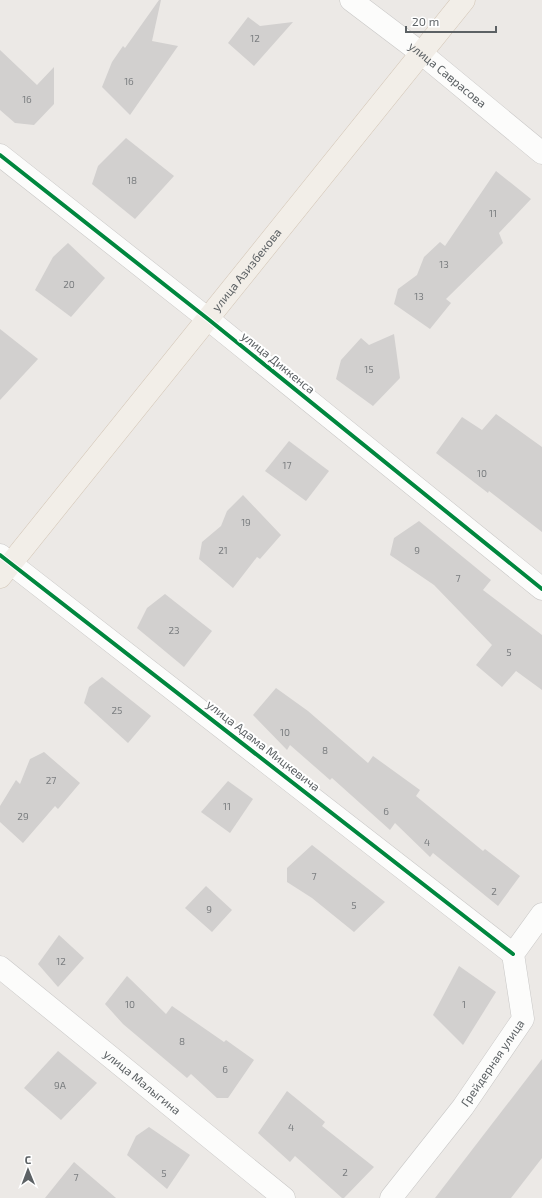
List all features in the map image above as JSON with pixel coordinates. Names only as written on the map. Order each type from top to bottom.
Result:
[{"type":"main road","name":"улица Азизбекова","points":[[4,565],[208,319],[464,0]]},
{"type":"street","name":"улица Саврасова","points":[[351,0],[421,53],[542,153]]},
{"type":"street","name":"улица Диккенса","points":[[0,155],[208,319],[542,589]]},
{"type":"street","name":"улица Адама Мицкевича","points":[[4,565],[513,954]]},
{"type":"street","points":[[513,954],[542,914]]},
{"type":"street","name":"Грейдерная улица","points":[[391,1198],[463,1107],[523,1019],[513,954]]},
{"type":"street","name":"улица Малыгина","points":[[0,967],[284,1198]]},
{"type":"building","points":[[159,0],[161,0],[152,41],[178,46],[130,115],[102,87],[112,62],[123,46],[125,48]]},
{"type":"building","points":[[248,17],[260,26],[293,22],[254,66],[228,43]]},
{"type":"building","points":[[0,50],[37,85],[54,67],[54,104],[34,125],[15,123],[0,110]]},
{"type":"building","points":[[126,138],[174,176],[135,219],[92,184],[98,166]]},
{"type":"building","points":[[496,171],[531,199],[499,233],[503,243],[446,299],[451,303],[430,329],[394,304],[398,289],[417,275],[424,257],[440,242],[445,246]]},
{"type":"building","points":[[68,243],[105,278],[71,317],[35,290],[53,257]]},
{"type":"building","points":[[0,329],[38,359],[0,400]]},
{"type":"building","points":[[394,334],[400,378],[373,406],[336,379],[341,360],[361,338],[369,345]]},
{"type":"building","points":[[496,414],[542,447],[542,532],[489,491],[488,493],[436,453],[462,417],[482,430]]},
{"type":"building","points":[[289,441],[329,471],[306,501],[265,471]]},
{"type":"building","points":[[243,495],[281,535],[260,559],[257,557],[233,588],[199,559],[202,542],[221,526],[227,511]]},
{"type":"building","points":[[419,521],[491,580],[483,590],[542,635],[542,690],[516,671],[502,687],[476,665],[492,645],[434,585],[390,555],[394,538]]},
{"type":"building","points":[[165,594],[212,631],[184,667],[137,628],[147,608]]},
{"type":"building","points":[[102,677],[151,716],[128,743],[84,703],[89,687]]},
{"type":"building","points":[[276,688],[308,711],[368,763],[373,756],[420,790],[416,796],[483,851],[485,849],[520,876],[498,906],[433,853],[430,857],[395,823],[390,830],[332,778],[330,780],[290,745],[287,750],[253,715]]},
{"type":"building","points":[[44,752],[80,783],[58,809],[55,806],[23,843],[0,822],[0,806],[16,780],[20,784],[30,759]]},
{"type":"building","points":[[228,781],[253,799],[230,833],[201,812]]},
{"type":"building","points":[[312,845],[385,902],[354,932],[312,898],[287,882],[287,868]]},
{"type":"building","points":[[206,886],[232,910],[212,932],[185,908]]},
{"type":"building","points":[[59,935],[84,958],[58,987],[38,964]]},
{"type":"building","points":[[459,966],[496,992],[463,1045],[433,1015]]},
{"type":"building","points":[[127,976],[166,1014],[172,1006],[224,1042],[226,1040],[254,1060],[228,1098],[217,1098],[191,1074],[187,1078],[123,1024],[105,1004]]},
{"type":"building","points":[[58,1051],[97,1083],[61,1120],[24,1088]]},
{"type":"building","points":[[542,1059],[542,1158],[511,1198],[435,1198]]},
{"type":"building","points":[[287,1091],[325,1122],[322,1126],[374,1167],[344,1198],[342,1198],[295,1156],[290,1162],[258,1133]]},
{"type":"building","points":[[149,1127],[190,1155],[167,1189],[127,1155],[136,1136]]},
{"type":"building","points":[[74,1162],[116,1198],[45,1198]]},
{"type":"cycle path","points":[[0,155],[208,319],[542,589]]},
{"type":"cycle path","points":[[0,555],[513,954]]}]
